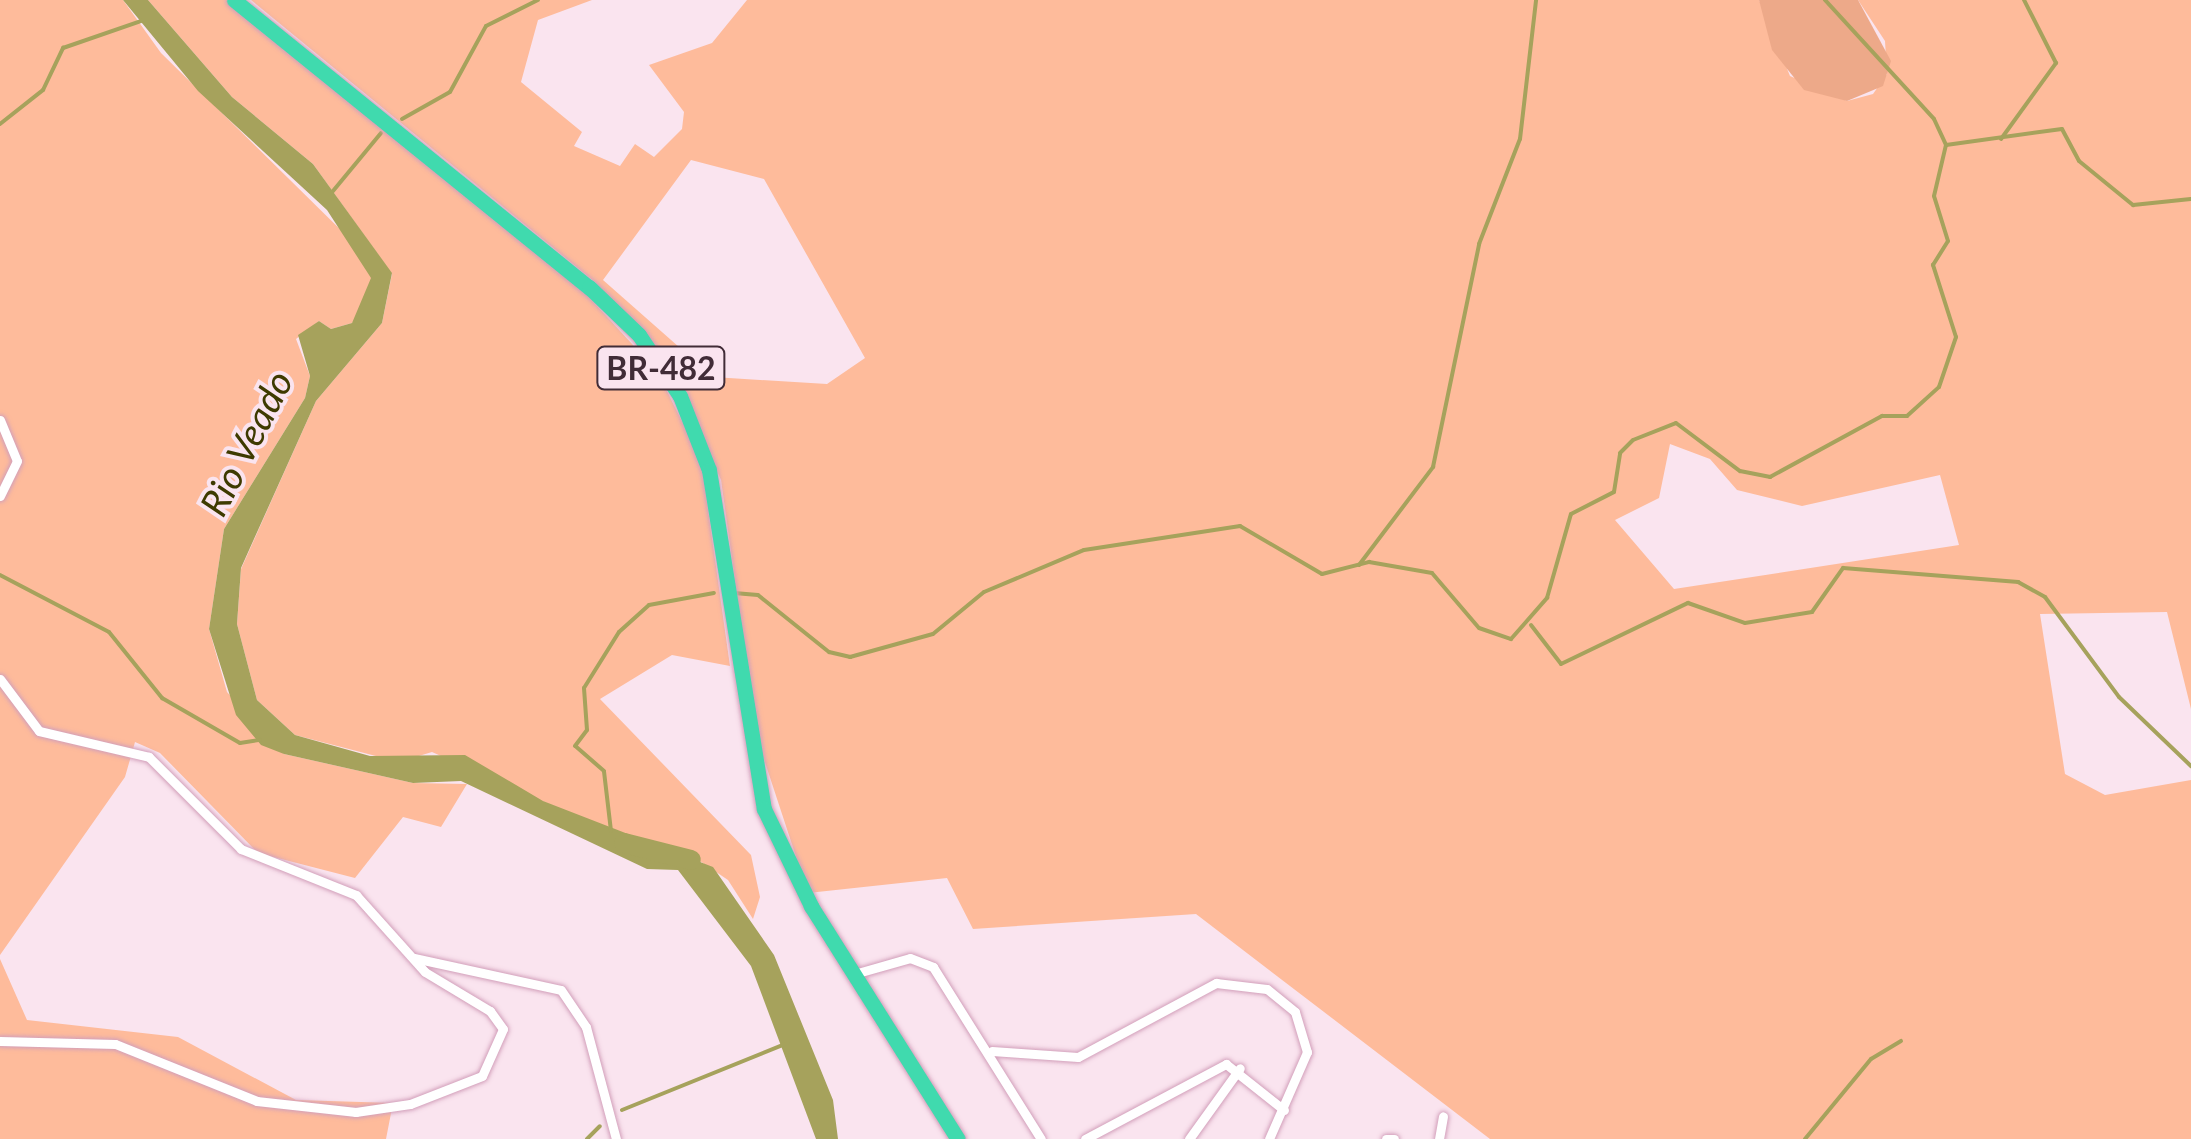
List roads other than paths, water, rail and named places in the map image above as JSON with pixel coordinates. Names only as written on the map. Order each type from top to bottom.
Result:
[{"type":"highway","name":"BR-482","points":[[234,0],[589,287],[639,335],[680,396],[710,470],[764,809],[854,974],[958,1139]]},
{"type":"street","points":[[0,420],[18,461],[0,496]]},
{"type":"street","points":[[0,679],[40,732],[150,757],[241,849],[339,883],[413,958],[503,1029],[482,1076],[410,1104],[292,1108],[126,1046],[0,1041]]},
{"type":"street","points":[[413,958],[562,990],[586,1026],[616,1139]]},
{"type":"street","points":[[854,974],[922,959],[992,1051],[1042,1139]]},
{"type":"street","points":[[992,1051],[1078,1057],[1216,983],[1267,989],[1295,1012],[1307,1052],[1269,1139]]},
{"type":"street","points":[[1085,1139],[1214,1068],[1240,1068],[1284,1110]]},
{"type":"street","points":[[1189,1139],[1240,1068]]},
{"type":"street","points":[[1439,1139],[1444,1116]]},
{"type":"street","points":[[1386,1139],[1394,1139]]},
{"type":"waterway","points":[[402,119],[450,92],[486,26],[538,0]]},
{"type":"waterway","points":[[1359,565],[1433,467],[1479,244],[1520,139],[1536,0]]},
{"type":"waterway","points":[[1825,0],[1934,119],[1946,145]]},
{"type":"waterway","points":[[2001,139],[2056,63],[2024,0]]},
{"type":"waterway","points":[[0,124],[43,90],[63,48],[141,21]]},
{"type":"waterway","points":[[734,593],[758,595],[829,652],[850,657],[933,634],[984,592],[1084,550],[1240,526],[1322,574],[1369,562],[1432,573],[1479,628],[1511,639],[1547,598],[1571,514],[1614,492],[1620,453],[1633,440],[1676,423],[1740,471],[1770,477],[1882,416],[1907,416],[1939,387],[1956,337],[1933,265],[1948,241],[1934,196],[1946,145],[2062,129],[2079,161],[2133,205],[2191,199]]},
{"type":"waterway","points":[[333,191],[381,133]]},
{"type":"waterway","points":[[1531,625],[1561,664],[1688,603],[1745,623],[1812,612],[1843,568],[2018,582],[2045,597],[2119,697],[2191,766]]},
{"type":"waterway","points":[[0,575],[109,632],[162,698],[240,743],[260,740]]},
{"type":"waterway","points":[[611,831],[604,771],[575,746],[587,730],[584,688],[619,632],[649,605],[714,593]]},
{"type":"waterway","points":[[624,843],[691,860]]},
{"type":"waterway","points":[[1805,1139],[1871,1059],[1901,1041]]},
{"type":"waterway","points":[[622,1110],[788,1043]]},
{"type":"waterway","points":[[587,1139],[600,1126]]},
{"type":"water label","name":"Rio Veado","points":[[246,443]]}]
